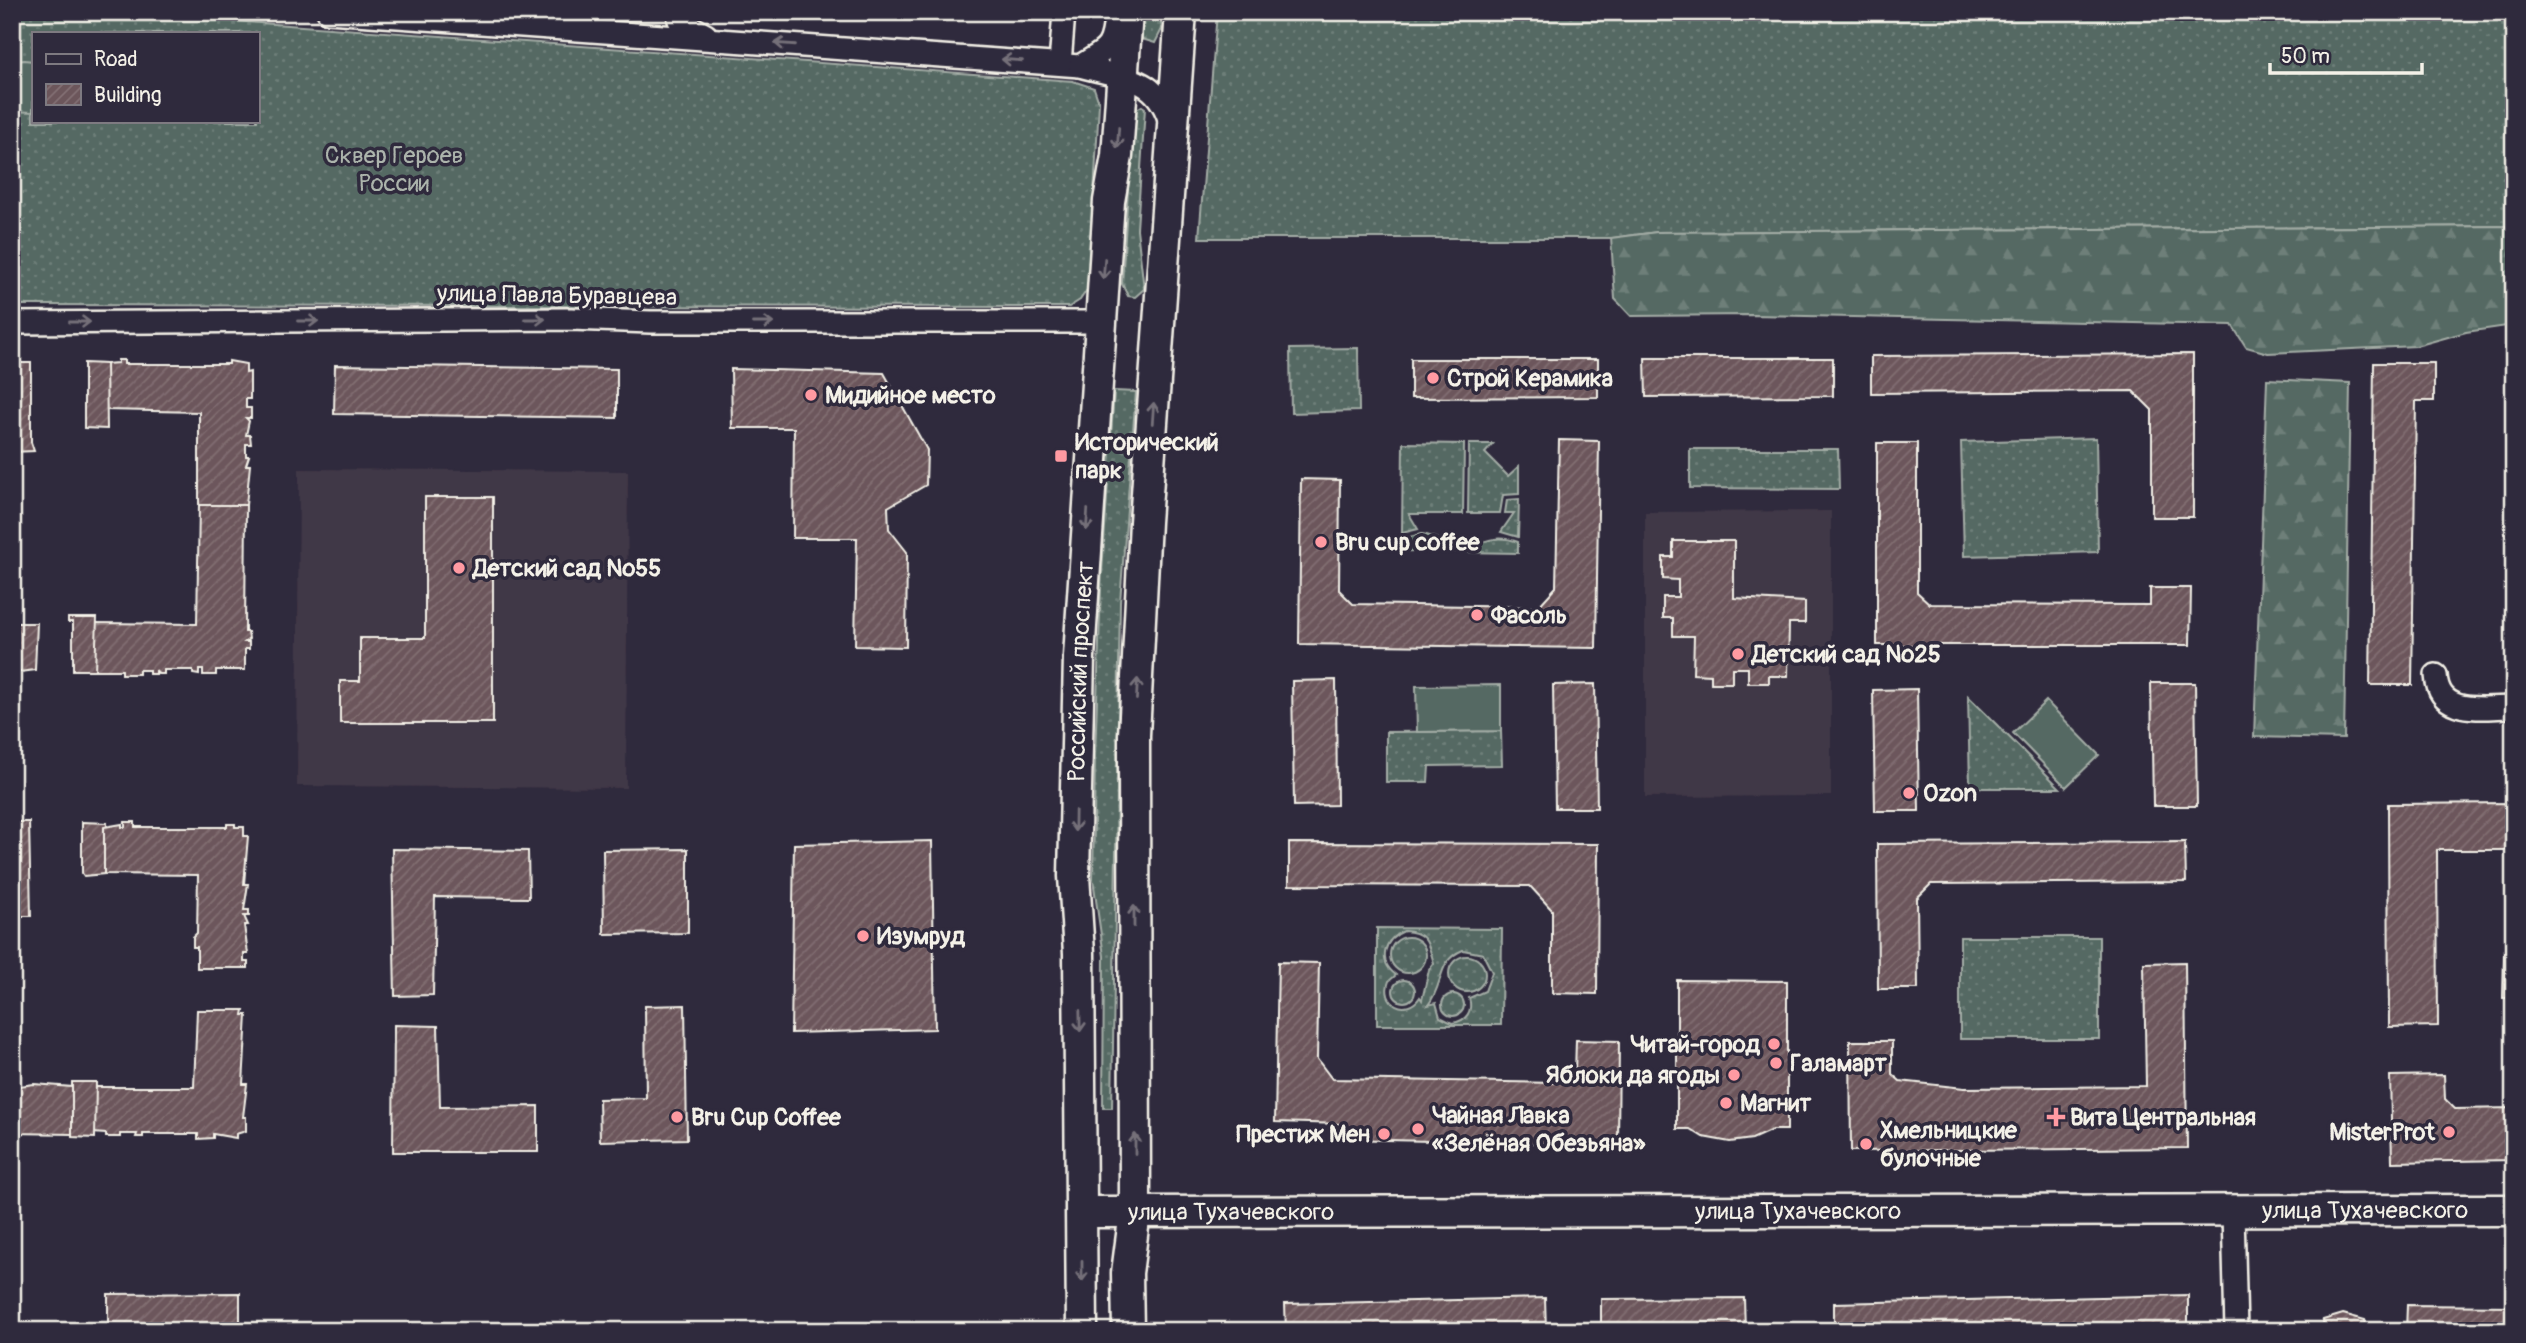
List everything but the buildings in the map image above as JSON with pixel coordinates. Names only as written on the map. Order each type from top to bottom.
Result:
[{"type":"main road","name":"Российский проспект","points":[[1082,1331],[1079,953],[1073,876],[1079,657],[1109,201],[1117,156],[1127,12]]},
{"type":"main road","points":[[1128,1331],[1127,1273],[1135,1212],[1134,735],[1145,522],[1181,12]]},
{"type":"main road","name":"улица Тухачевского","points":[[1082,1212],[2514,1210]]},
{"type":"street","points":[[328,12],[1070,65],[1122,75],[1152,88],[1167,111],[1173,136]]},
{"type":"street","points":[[602,32],[620,18],[622,12]]},
{"type":"street","points":[[678,12],[680,20],[711,38]]},
{"type":"street","points":[[1064,12],[1070,65]]},
{"type":"street","points":[[1070,65],[1101,55],[1111,44],[1115,12]]},
{"type":"street","name":"улица Павла Буравцева","points":[[12,323],[571,319],[650,323],[1101,322]]},
{"type":"street","points":[[2436,675],[2437,688],[2443,699],[2453,706],[2514,707]]},
{"type":"street","points":[[2233,1212],[2236,1331]]},
{"type":"shaded area","points":[[299,469],[628,471],[626,788],[297,786]]},
{"type":"shaded area","name":"Детский сад №25","points":[[1831,511],[1831,796],[1645,797],[1645,512]]},
{"type":"green space","name":"Сквер Героев России","points":[[12,12],[105,12],[1073,81],[1094,88],[1099,103],[1089,287],[1080,300],[1069,307],[12,305]]},
{"type":"green space","points":[[1140,12],[1159,12],[1162,29],[1155,43],[1142,39]]},
{"type":"green space","points":[[1217,12],[2514,12],[2514,226],[1657,232],[1611,238],[1199,238]]},
{"type":"green space","points":[[32,61],[32,112],[12,111],[12,62]]},
{"type":"green space","points":[[1142,106],[1145,108],[1137,229],[1144,289],[1135,297],[1128,296],[1122,284],[1133,111]]},
{"type":"green space","points":[[2514,226],[2514,325],[2466,332],[2416,346],[2268,353],[2246,347],[2232,325],[1753,315],[1631,316],[1615,299],[1611,238],[1657,232]]},
{"type":"green space","points":[[1358,348],[1359,411],[1291,413],[1290,349]]},
{"type":"green space","points":[[2267,379],[2350,383],[2344,739],[2254,737]]},
{"type":"green space","points":[[1114,391],[1136,392],[1120,602],[1112,1108],[1103,1108],[1104,956],[1093,879],[1101,587]]},
{"type":"green space","points":[[2096,438],[2098,552],[1964,556],[1961,442]]},
{"type":"green space","points":[[1403,443],[1464,444],[1463,514],[1409,514],[1418,529],[1402,533]]},
{"type":"green space","points":[[1469,444],[1493,444],[1485,453],[1508,476],[1519,466],[1519,494],[1503,495],[1500,513],[1468,513]]},
{"type":"green space","points":[[1690,449],[1838,449],[1839,489],[1690,488]]},
{"type":"green space","points":[[1519,499],[1518,537],[1501,532],[1514,513],[1505,513],[1507,500]]},
{"type":"green space","points":[[1421,534],[1458,546],[1493,539],[1509,539],[1518,542],[1518,553],[1401,551],[1402,539]]},
{"type":"green space","points":[[1501,685],[1501,731],[1417,732],[1416,686]]},
{"type":"green space","points":[[1968,696],[2060,788],[1970,788]]},
{"type":"green space","points":[[2046,701],[2099,755],[2066,787],[2013,733]]},
{"type":"green space","points":[[1501,731],[1502,765],[1429,766],[1428,782],[1386,782],[1386,732]]},
{"type":"green space","points":[[1377,928],[1502,929],[1501,1025],[1377,1025]],"holes":[[[1404,931],[1418,934],[1426,941],[1434,963],[1429,970],[1422,1000],[1420,997],[1415,1003],[1402,1007],[1396,1005],[1388,996],[1389,981],[1396,975],[1386,963],[1385,951],[1392,939]],[[1463,950],[1483,954],[1492,972],[1485,991],[1469,998],[1468,1015],[1452,1023],[1440,1017],[1436,1003],[1428,1005],[1445,966],[1454,955]]]},
{"type":"green space","points":[[1408,937],[1421,942],[1426,955],[1421,968],[1408,973],[1395,968],[1390,955],[1395,942]]},
{"type":"green space","points":[[1960,937],[2099,937],[2099,1039],[1960,1039]]},
{"type":"green space","points":[[1467,956],[1480,961],[1485,974],[1480,987],[1467,992],[1454,987],[1449,974],[1454,961]]},
{"type":"green space","points":[[1404,980],[1412,983],[1415,991],[1412,999],[1404,1002],[1396,999],[1393,991],[1396,983]]},
{"type":"green space","points":[[1453,994],[1461,997],[1464,1005],[1461,1013],[1453,1016],[1445,1013],[1442,1005],[1445,997]]},
{"type":"place","name":"Строй Керамика","points":[[1433,378]]},
{"type":"place","name":"Мидийное место","points":[[811,395]]},
{"type":"place","name":"Исторический парк","points":[[1061,456]]},
{"type":"place","name":"Bru cup coffee","points":[[1321,542]]},
{"type":"place","name":"Детский сад №55","points":[[459,568]]},
{"type":"place","name":"Фасоль","points":[[1477,615]]},
{"type":"place","name":"Детский сад №25","points":[[1738,654]]},
{"type":"place","name":"Ozon","points":[[1909,793]]},
{"type":"place","name":"Изумруд","points":[[863,936]]},
{"type":"place","name":"Читай-город","points":[[1774,1044]]},
{"type":"place","name":"Галамарт","points":[[1776,1063]]},
{"type":"place","name":"Яблоки да ягоды","points":[[1734,1075]]},
{"type":"place","name":"Магнит","points":[[1726,1103]]},
{"type":"place","name":"Bru Cup Coffee","points":[[677,1117]]},
{"type":"place","name":"Вита Центральная","points":[[2056,1117]]},
{"type":"place","name":"Чайная Лавка «Зелёная Обезьяна»","points":[[1418,1129]]},
{"type":"place","name":"MisterProt","points":[[2449,1132]]},
{"type":"place","name":"Престиж Мен","points":[[1384,1134]]},
{"type":"place","name":"Хмельницкие булочные","points":[[1866,1144]]}]
